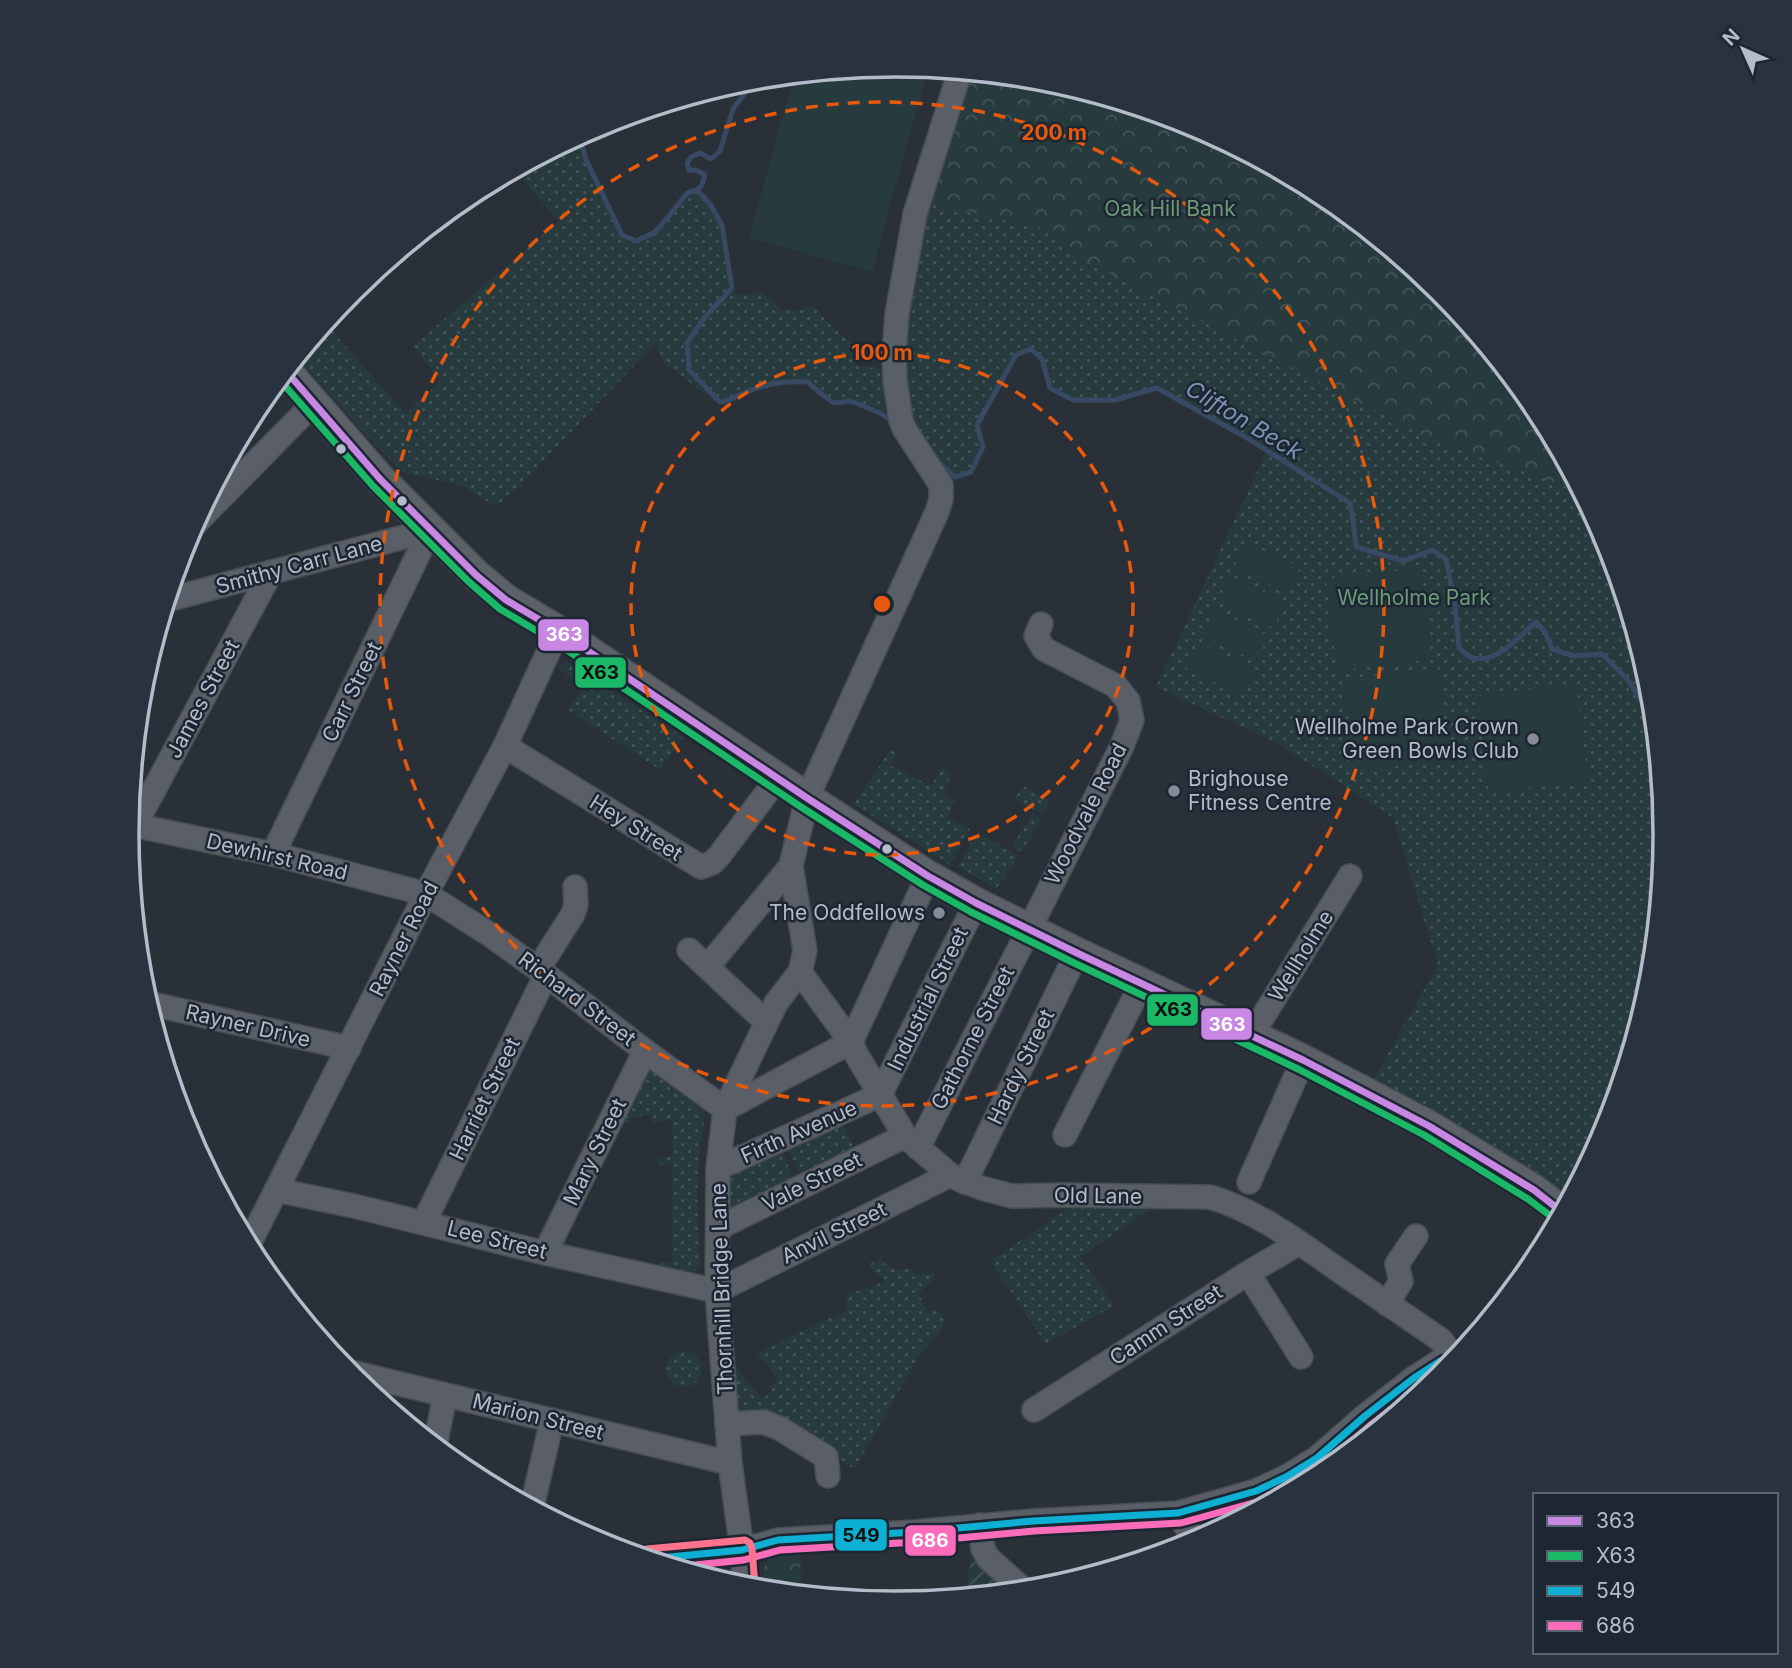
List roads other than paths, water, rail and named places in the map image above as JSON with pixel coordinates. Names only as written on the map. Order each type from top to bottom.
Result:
[{"type":"main road","points":[[292,378],[380,479],[476,575],[506,600],[558,631],[807,798],[928,876],[976,903],[1303,1060],[1429,1126],[1534,1190],[1555,1207]]},
{"type":"street","points":[[800,972],[805,951],[791,866],[807,798],[941,499],[940,485],[901,421],[894,354],[897,314],[915,214],[957,80]]},
{"type":"street","points":[[225,483],[314,403]]},
{"type":"street","name":"Smithy Carr Lane","points":[[177,597],[430,530]]},
{"type":"street","name":"Carr Street","points":[[273,855],[430,530]]},
{"type":"street","name":"James Street","points":[[140,808],[271,572]]},
{"type":"street","name":"Woodvale Road","points":[[1029,928],[1122,746],[1132,720],[1128,701],[1116,685],[1044,649],[1036,636],[1041,624]]},
{"type":"street","name":"Rayner Road","points":[[254,1234],[426,894],[505,746],[558,631]]},
{"type":"street","name":"Hey Street","points":[[505,746],[701,867],[712,863],[719,856],[779,778]]},
{"type":"street","name":"Dewhirst Road","points":[[139,826],[273,855],[426,894]]},
{"type":"street","points":[[708,967],[791,866]]},
{"type":"street","points":[[725,1109],[851,1042],[928,876]]},
{"type":"street","name":"Wellholme","points":[[1251,1036],[1350,876]]},
{"type":"street","name":"Harriet Street","points":[[425,1222],[542,972],[573,914],[576,905],[575,887]]},
{"type":"street","name":"Richard Street","points":[[426,894],[542,972],[725,1109]]},
{"type":"street","name":"Industrial Street","points":[[880,1095],[976,903]]},
{"type":"street","name":"Gathorne Street","points":[[911,1142],[1029,928]]},
{"type":"street","points":[[689,950],[766,1022]]},
{"type":"street","name":"Hardy Street","points":[[957,1179],[1077,953]]},
{"type":"street","name":"Thornhill Bridge Lane","points":[[744,1575],[730,1463],[717,1291],[718,1168],[725,1109],[776,1003],[800,972]]},
{"type":"street","name":"Old Lane","points":[[800,972],[851,1042],[880,1095],[911,1142],[957,1179],[1012,1196],[1210,1197],[1230,1203],[1299,1243],[1441,1340],[1449,1350]]},
{"type":"street","points":[[1065,1135],[1142,983]]},
{"type":"street","name":"Rayner Drive","points":[[160,1007],[349,1048]]},
{"type":"street","name":"Mary Street","points":[[545,1252],[645,1051]]},
{"type":"street","points":[[1249,1182],[1303,1060]]},
{"type":"street","name":"Firth Avenue","points":[[718,1168],[880,1095]]},
{"type":"street","name":"Vale Street","points":[[718,1228],[911,1142]]},
{"type":"street","name":"Anvil Street","points":[[717,1291],[957,1179]]},
{"type":"street","name":"Lee Street","points":[[276,1190],[717,1291]]},
{"type":"street","points":[[1387,1304],[1401,1281],[1397,1264],[1416,1236]]},
{"type":"street","name":"Camm Street","points":[[1034,1410],[1299,1243]]},
{"type":"street","points":[[1248,1273],[1301,1357]]},
{"type":"street","points":[[1300,1474],[1317,1458],[1370,1424],[1431,1369]]},
{"type":"street","name":"Marion Street","points":[[369,1377],[730,1463]]},
{"type":"street","points":[[437,1436],[445,1395]]},
{"type":"street","points":[[534,1499],[552,1420]]},
{"type":"street","points":[[727,1423],[763,1422],[779,1428],[826,1457],[828,1476]]},
{"type":"street","points":[[685,1561],[778,1540],[1178,1513],[1282,1485]]},
{"type":"street","points":[[1178,1513],[1189,1532]]},
{"type":"street","points":[[980,1525],[988,1558],[1014,1581]]},
{"type":"waterway","points":[[697,190],[705,175],[689,170],[687,163],[691,157],[700,153],[711,159],[720,151],[733,109],[745,93]]},
{"type":"waterway","name":"Clifton Beck","points":[[582,145],[585,157],[622,235],[636,241],[655,232],[687,193],[697,190],[710,204],[722,225],[732,288],[705,317],[687,343],[689,370],[720,402],[769,385],[808,382],[834,403],[851,401],[880,413],[895,423]]},
{"type":"waterway","name":"Clifton Beck","points":[[936,460],[955,477],[971,472],[983,447],[977,425],[1016,355],[1031,349],[1042,359],[1050,388],[1073,400],[1115,400],[1157,388],[1247,438],[1350,503],[1356,547],[1403,561],[1432,550],[1446,559],[1455,605],[1459,648],[1469,656],[1482,659],[1499,653],[1536,622],[1545,632],[1552,649],[1574,656],[1602,654],[1627,679],[1640,699]]},
{"type":"place","name":"Wellholme Park Crown Green Bowls Club","points":[[1533,739]]},
{"type":"place","name":"Brighouse Fitness Centre","points":[[1174,791]]},
{"type":"place","name":"The Oddfellows","points":[[939,913]]},
{"type":"park label","name":"Oak Hill Bank","points":[[1170,209]]},
{"type":"park label","name":"Wellholme Park","points":[[1414,598]]}]
